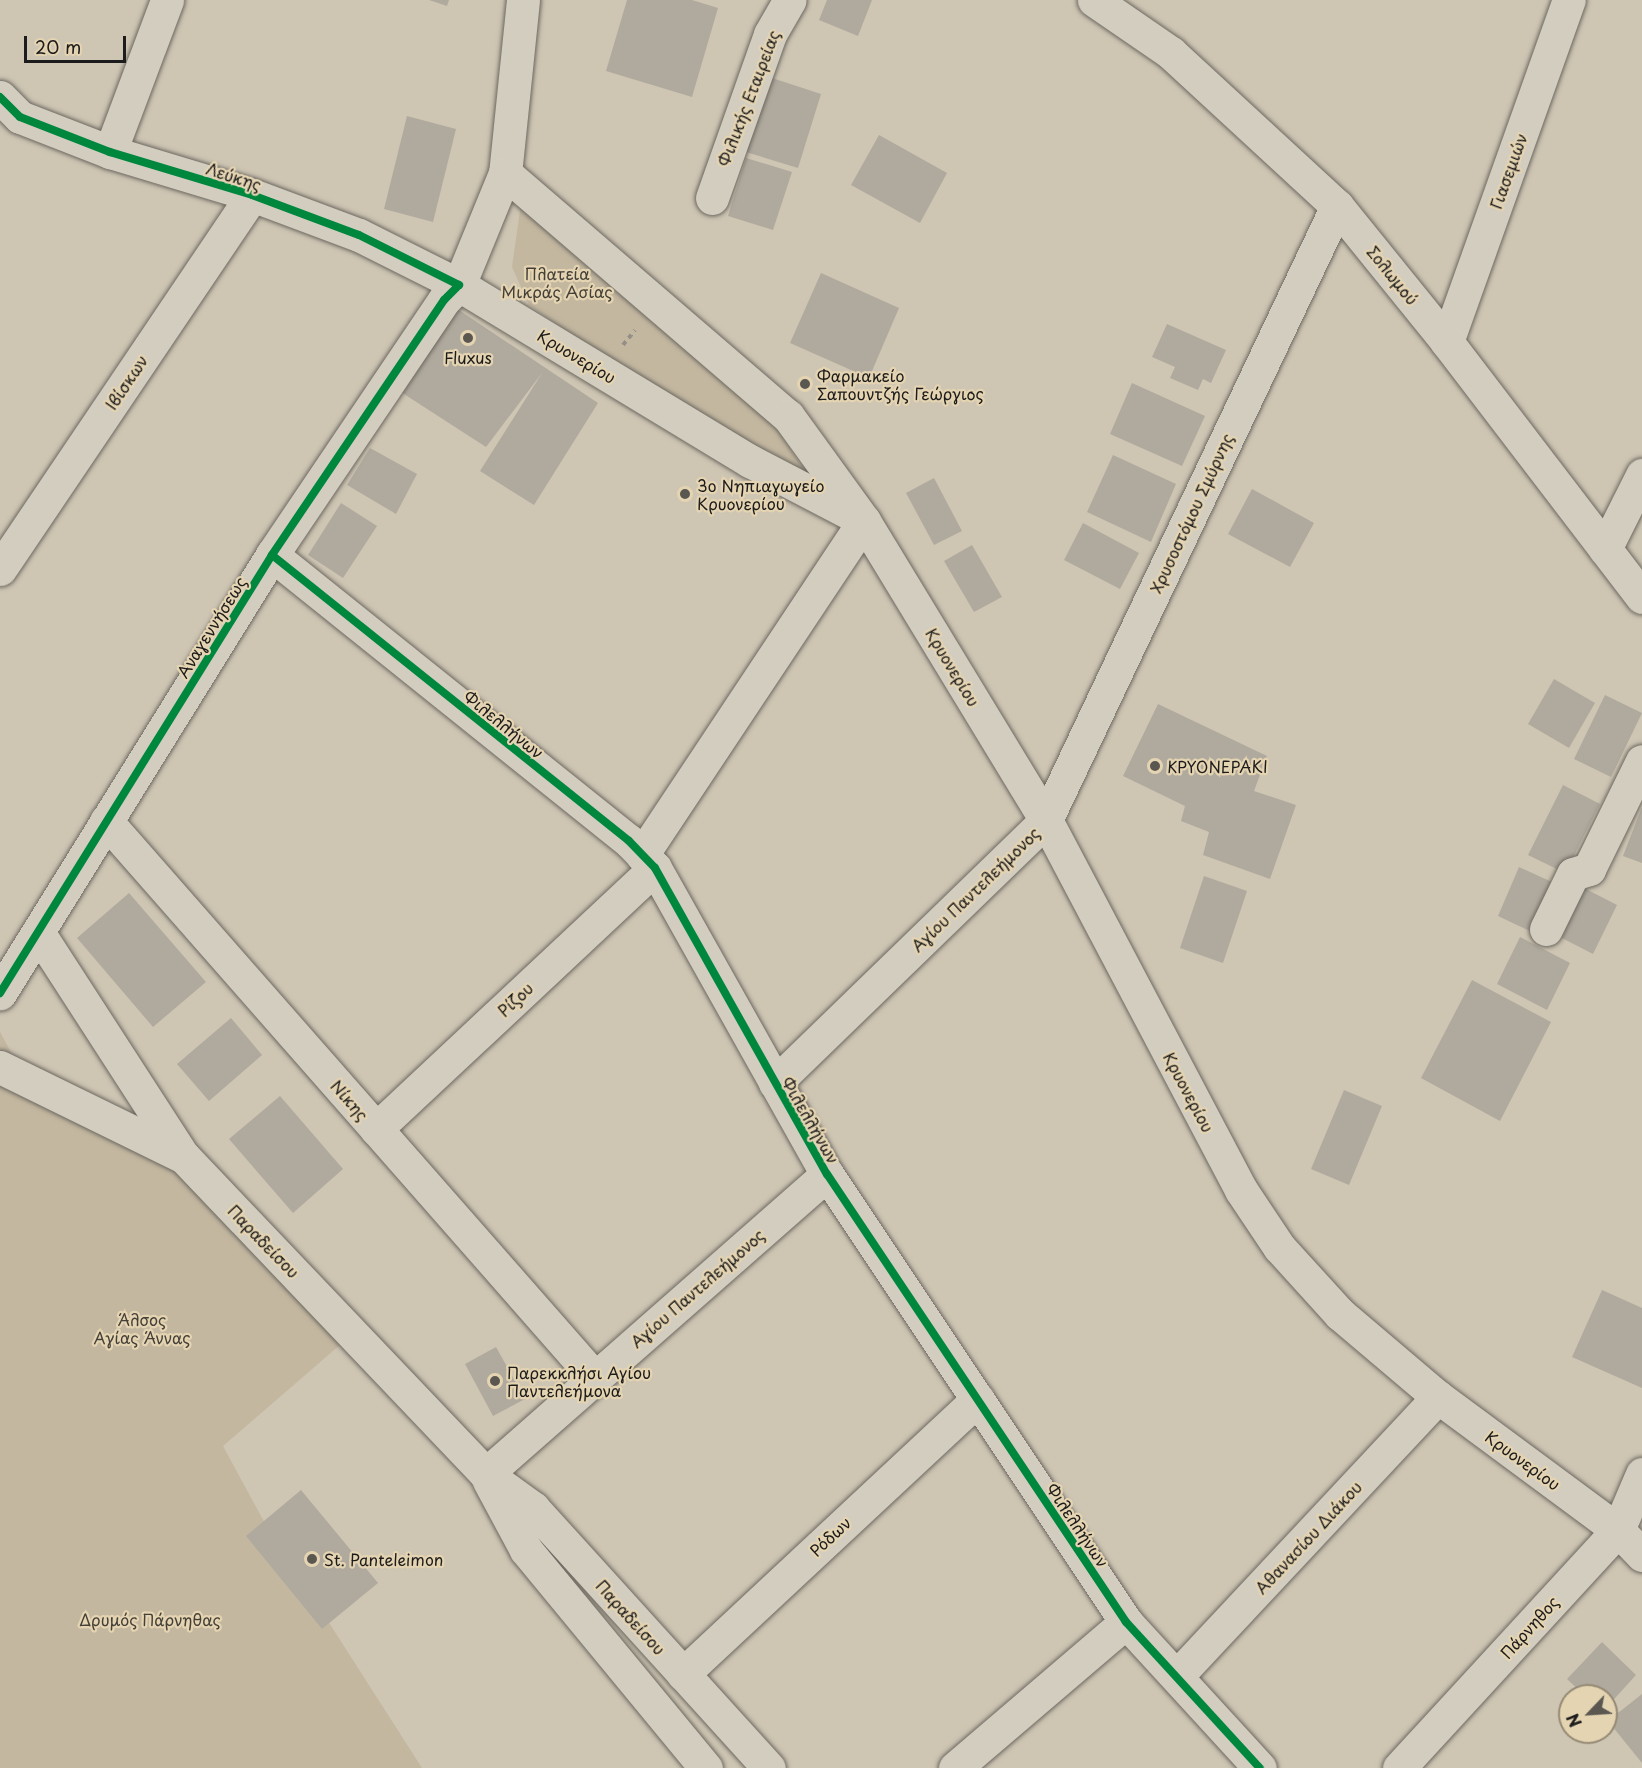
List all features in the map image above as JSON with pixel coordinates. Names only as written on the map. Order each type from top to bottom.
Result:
[{"type":"street","points":[[110,152],[167,0]]},
{"type":"street","points":[[459,285],[505,173],[523,0]]},
{"type":"street","name":"Φιλικής Εταιρείας","points":[[711,198],[770,34],[790,0]]},
{"type":"street","name":"Σολωμού","points":[[1094,0],[1171,53],[1337,206],[1447,342],[1642,597]]},
{"type":"street","name":"Γιασεμιών","points":[[1447,342],[1569,0]]},
{"type":"street","name":"Λεύκης","points":[[7,118],[252,195],[359,235],[459,285]]},
{"type":"street","name":"Κρυονερίου","points":[[505,173],[788,416],[864,520],[1046,820],[1241,1190],[1267,1228],[1340,1314],[1438,1397],[1618,1530],[1642,1556]]},
{"type":"street","name":"Ιβίσκων","points":[[0,569],[252,195]]},
{"type":"street","name":"Χρυσοστόμου Σμύρνης","points":[[1046,820],[1337,206]]},
{"type":"street","name":"Κρυονερίου","points":[[459,285],[750,461],[864,520]]},
{"type":"street","name":"Αναγεννήσεως","points":[[0,993],[272,555],[444,300],[459,285]]},
{"type":"street","points":[[1605,549],[1642,475]]},
{"type":"street","name":"Ρίζου","points":[[376,1129],[648,862],[864,520]]},
{"type":"street","name":"Φιλελλήνων","points":[[272,555],[648,862],[826,1174],[1126,1622],[1260,1768]]},
{"type":"street","points":[[1546,929],[1573,874],[1589,869],[1642,761]]},
{"type":"street","name":"Αγίου Παντελεήμονος","points":[[775,1083],[1046,820]]},
{"type":"street","name":"Νίκης","points":[[106,821],[595,1378]]},
{"type":"street","points":[[38,932],[184,1157]]},
{"type":"street","name":"Παραδείσου","points":[[0,1067],[184,1157],[486,1474],[533,1508],[769,1768]]},
{"type":"street","name":"Αγίου Παντελεήμονος","points":[[486,1474],[826,1174]]},
{"type":"street","name":"Αθανασίου Διάκου","points":[[1177,1676],[1438,1397]]},
{"type":"street","name":"Ρόδων","points":[[683,1674],[978,1399]]},
{"type":"street","name":"Παραδείσου","points":[[486,1474],[526,1550],[706,1768]]},
{"type":"street","name":"Πάρνηθος","points":[[1399,1768],[1618,1530],[1642,1474]]},
{"type":"street","points":[[955,1768],[1126,1622]]},
{"type":"path","points":[[602,371],[656,304]]},
{"type":"green space","name":"Πλατεία Μικράς Ασίας","points":[[521,204],[775,425],[815,488],[624,370],[529,305],[512,267]]},
{"type":"green space","name":"Δρυμός Πάρνηθας","points":[[0,1032],[19,1067],[184,1157],[341,1344],[223,1446],[262,1518],[422,1768],[0,1768]]},
{"type":"building","points":[[429,0],[449,0],[447,6]]},
{"type":"building","points":[[627,0],[692,0],[718,8],[692,97],[606,71]]},
{"type":"building","points":[[827,0],[872,0],[858,36],[819,20]]},
{"type":"building","points":[[769,77],[821,94],[798,168],[746,152]]},
{"type":"building","points":[[407,116],[456,129],[433,222],[384,209]]},
{"type":"building","points":[[879,135],[947,173],[920,223],[851,185]]},
{"type":"building","points":[[746,158],[792,172],[773,230],[728,216]]},
{"type":"building","points":[[821,273],[899,308],[869,378],[790,343]]},
{"type":"building","points":[[444,300],[598,403],[534,505],[480,471],[542,373],[486,447],[390,385]]},
{"type":"building","points":[[1167,324],[1226,350],[1211,383],[1203,379],[1198,390],[1170,378],[1175,367],[1152,357]]},
{"type":"building","points":[[1132,383],[1205,416],[1182,466],[1110,434]]},
{"type":"building","points":[[370,448],[417,474],[396,514],[347,485]]},
{"type":"building","points":[[1113,455],[1176,484],[1151,542],[1087,512]]},
{"type":"building","points":[[934,478],[962,531],[934,545],[906,493]]},
{"type":"building","points":[[1252,489],[1314,523],[1290,567],[1228,534]]},
{"type":"building","points":[[341,503],[377,526],[343,578],[308,555]]},
{"type":"building","points":[[1083,523],[1139,553],[1120,589],[1064,560]]},
{"type":"building","points":[[972,545],[1002,597],[974,612],[944,561]]},
{"type":"building","points":[[1554,679],[1595,703],[1569,748],[1528,724]]},
{"type":"building","points":[[1605,695],[1642,713],[1611,777],[1574,759]]},
{"type":"building","points":[[1158,704],[1267,756],[1254,791],[1296,805],[1270,879],[1203,855],[1209,832],[1181,821],[1185,806],[1123,776]]},
{"type":"building","points":[[1563,785],[1600,804],[1565,873],[1528,855]]},
{"type":"building","points":[[1642,807],[1642,863],[1623,856]]},
{"type":"building","points":[[1519,867],[1552,882],[1530,931],[1498,916]]},
{"type":"building","points":[[1204,876],[1247,891],[1223,963],[1180,948]]},
{"type":"building","points":[[1584,888],[1617,905],[1593,954],[1560,937]]},
{"type":"building","points":[[129,893],[206,982],[153,1027],[77,938]]},
{"type":"building","points":[[1520,937],[1570,963],[1547,1010],[1497,984]]},
{"type":"building","points":[[1472,980],[1551,1022],[1500,1121],[1421,1078]]},
{"type":"building","points":[[231,1018],[262,1055],[209,1101],[177,1064]]},
{"type":"building","points":[[1344,1090],[1382,1106],[1349,1185],[1311,1169]]},
{"type":"building","points":[[280,1096],[343,1169],[293,1213],[229,1139]]},
{"type":"building","points":[[1602,1290],[1642,1308],[1642,1388],[1572,1357]]},
{"type":"building","name":"Παρεκκλήσι Αγίου Παντελεήμονα","points":[[496,1347],[525,1399],[493,1416],[465,1364]]},
{"type":"building","name":"St. Panteleimon","points":[[301,1490],[378,1583],[322,1629],[246,1536]]},
{"type":"building","points":[[1602,1642],[1636,1675],[1618,1695],[1618,1684],[1572,1684],[1567,1679]]},
{"type":"building","points":[[1642,1694],[1642,1763],[1618,1733],[1618,1713]]},
{"type":"cycle path","points":[[0,97],[20,117],[110,152],[252,195],[359,235],[459,285],[444,300],[272,555],[0,993]]},
{"type":"cycle path","points":[[272,555],[629,841],[655,868],[827,1174],[1126,1622],[1260,1768]]},
{"type":"place","name":"Fluxus","points":[[468,338]]},
{"type":"place","name":"Φαρμακείο Σαπουντζής Γεώργιος","points":[[805,384]]},
{"type":"place","name":"3ο Νηπιαγωγείο Κρυονερίου","points":[[685,494]]},
{"type":"place","name":"ΚΡΥΟΝΕΡΑΚΙ","points":[[1155,766]]},
{"type":"place","name":"Παρεκκλήσι Αγίου Παντελεήμονα","points":[[495,1381]]},
{"type":"place","name":"St. Panteleimon","points":[[312,1559]]},
{"type":"park label","name":"Άλσος Αγίας Άννας","points":[[142,1328]]}]
